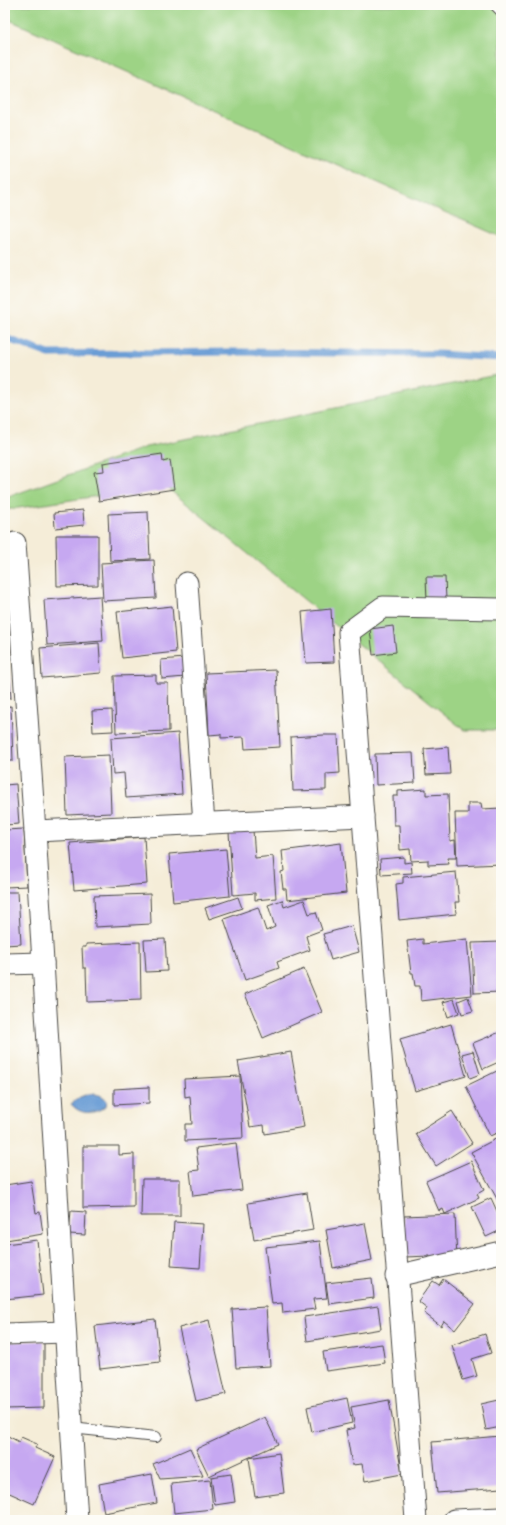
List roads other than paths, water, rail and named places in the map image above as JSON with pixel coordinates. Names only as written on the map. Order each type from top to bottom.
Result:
[{"type":"street","points":[[15,543],[35,831],[76,1520]]},
{"type":"street","points":[[187,583],[204,824]]},
{"type":"street","points":[[416,1520],[396,1276],[349,632],[382,607],[501,609]]},
{"type":"street","points":[[35,831],[363,816]]},
{"type":"street","points":[[5,964],[43,963]]},
{"type":"street","points":[[396,1276],[501,1252]]},
{"type":"street","points":[[5,1334],[65,1332]]},
{"type":"street","points":[[454,1520],[501,1518]]},
{"type":"lane","points":[[494,5],[501,11]]},
{"type":"lane","points":[[71,1428],[156,1437]]},
{"type":"water","points":[[88,1094],[96,1094],[103,1097],[107,1101],[106,1106],[97,1111],[84,1112],[75,1108],[71,1104],[80,1097]]},
{"type":"waterway","points":[[5,338],[49,354],[231,352],[437,354],[501,358]]}]
